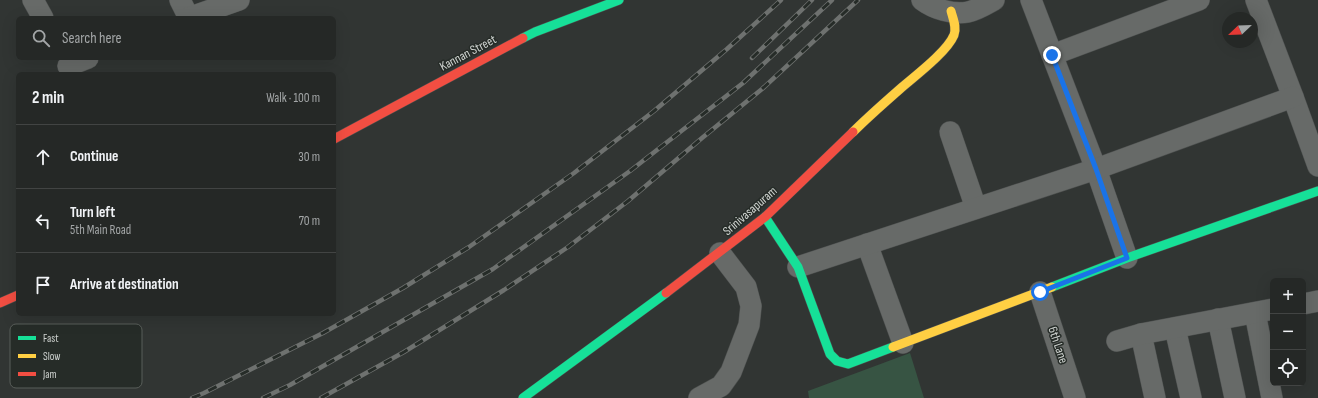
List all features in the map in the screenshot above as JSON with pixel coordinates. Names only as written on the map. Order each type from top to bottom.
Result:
[{"type":"street","points":[[33,0],[42,16]]},
{"type":"street","points":[[180,0],[187,16]]},
{"type":"street","points":[[194,16],[239,0]]},
{"type":"street","name":"Kannan Street","points":[[336,138],[536,32],[619,0]]},
{"type":"street","points":[[922,0],[937,8],[968,12],[994,0]]},
{"type":"street","points":[[1031,0],[1096,169],[1127,258]]},
{"type":"street","points":[[1052,55],[1199,0]]},
{"type":"street","points":[[1256,0],[1318,166]]},
{"type":"street","name":"Srinivasapuram","points":[[522,398],[619,329],[765,217],[872,113],[933,61],[954,34],[955,25],[951,11]]},
{"type":"street","points":[[68,66],[83,60]]},
{"type":"street","points":[[798,268],[1096,169],[1293,97]]},
{"type":"street","points":[[950,132],[976,208]]},
{"type":"street","points":[[765,217],[798,268],[830,354],[837,361],[848,364],[1127,258],[1318,191]]},
{"type":"street","points":[[867,244],[903,343]]},
{"type":"street","points":[[699,398],[721,386],[731,372],[749,325],[751,306],[746,287],[720,253]]},
{"type":"street","name":"6th Lane","points":[[1040,292],[1075,398]]},
{"type":"street","points":[[0,303],[16,296]]},
{"type":"street","points":[[1306,303],[1318,301]]},
{"type":"street","points":[[1117,341],[1141,334],[1264,311],[1272,398]]},
{"type":"street","points":[[1218,319],[1235,398]]},
{"type":"street","points":[[1175,328],[1191,398]]},
{"type":"street","points":[[1141,334],[1155,398]]},
{"type":"green space","points":[[910,353],[924,398],[809,398],[808,391]]},
{"type":"railway","points":[[192,398],[323,333],[403,288],[469,247],[574,173],[654,111],[727,49],[781,0]]},
{"type":"railway","points":[[752,58],[812,0]]},
{"type":"railway","points":[[263,398],[290,385],[493,269],[630,171],[743,83],[832,0]]},
{"type":"railway","points":[[321,398],[404,352],[504,290],[568,247],[628,201],[762,89],[858,0]]},
{"type":"traffic: fast","points":[[523,38],[619,0]]},
{"type":"traffic: fast","points":[[1052,287],[1127,258],[1318,191]]},
{"type":"traffic: fast","points":[[765,217],[798,267],[830,354],[837,361],[848,364],[893,347]]},
{"type":"traffic: fast","points":[[523,398],[666,293]]},
{"type":"traffic: slow","points":[[853,132],[945,49],[955,32],[951,11]]},
{"type":"traffic: slow","points":[[893,347],[1052,287]]},
{"type":"traffic: jam","points":[[336,138],[523,38]]},
{"type":"traffic: jam","points":[[666,293],[765,217],[853,132]]},
{"type":"traffic: jam","points":[[0,303],[16,296]]},
{"type":"route","points":[[1040,292],[1127,258],[1096,169],[1052,55]]}]
